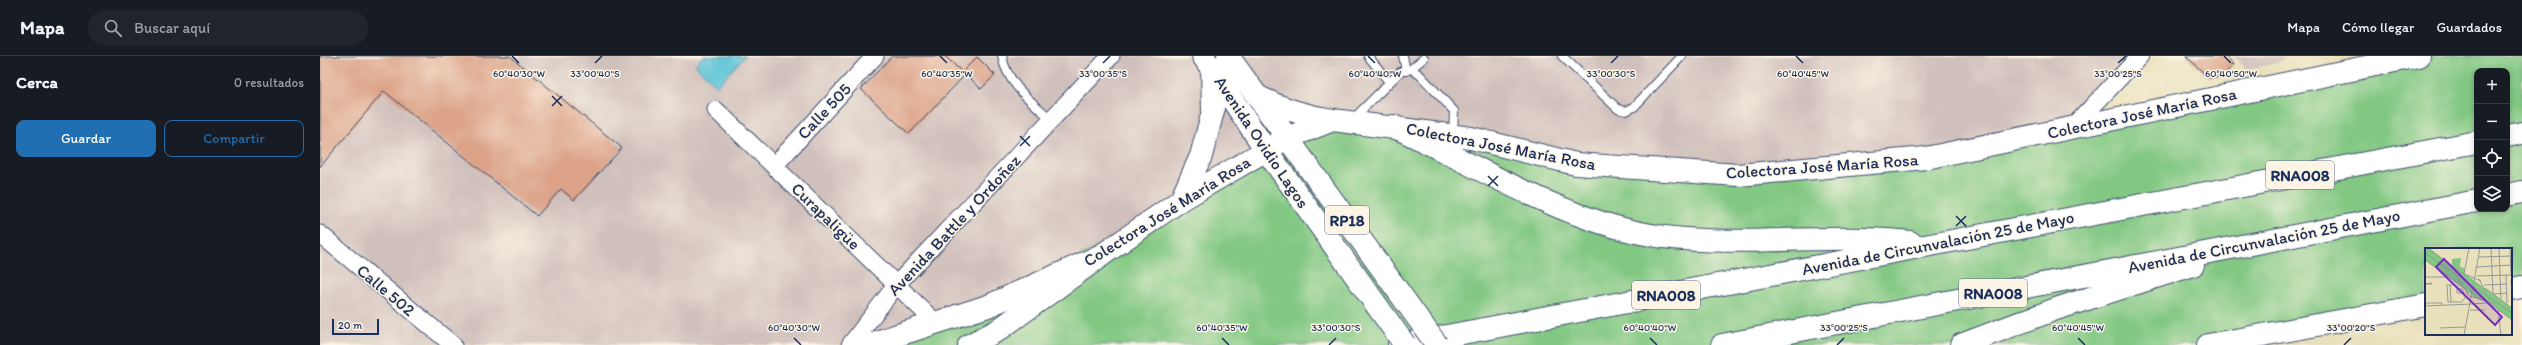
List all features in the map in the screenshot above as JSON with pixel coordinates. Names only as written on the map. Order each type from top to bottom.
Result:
[{"type":"main road","name":"Colectora José María Rosa","points":[[867,345],[988,306],[1102,255],[1181,200],[1287,138],[1342,121],[1394,126],[1453,135],[1576,164],[1738,175],[1926,158],[2419,56]]},
{"type":"main road","name":"Avenida Ovidio Lagos","points":[[1214,60],[1256,95],[1437,345]]},
{"type":"main road","name":"Avenida Ovidio Lagos","points":[[1214,60],[1266,150],[1405,345]]},
{"type":"main road","points":[[1181,200],[1201,156],[1213,111],[1214,60]]},
{"type":"main road","name":"RP18","points":[[1256,95],[1280,108],[1303,115],[1342,121]]},
{"type":"main road","points":[[1394,126],[1588,219],[1664,237],[1758,241],[1882,239],[1933,244]]},
{"type":"main road","points":[[2510,135],[2522,133]]},
{"type":"main road","name":"Avenida de Circunvalación 25 de Mayo","points":[[1399,345],[2474,143]]},
{"type":"main road","points":[[2510,194],[2522,192]]},
{"type":"main road","name":"Avenida de Circunvalación 25 de Mayo","points":[[1722,345],[2264,240],[2474,202]]},
{"type":"main road","points":[[1961,345],[2056,309],[2167,274],[2264,240]]},
{"type":"main road","points":[[969,345],[997,332],[1102,255]]},
{"type":"main road","points":[[2512,289],[2522,287]]},
{"type":"main road","points":[[2208,345],[2425,305]]},
{"type":"street","name":"Calle 505","points":[[774,166],[874,56]]},
{"type":"street","name":"Avenida Battle y Ordoñez","points":[[850,345],[897,284],[1111,56]]},
{"type":"street","points":[[2074,127],[2140,56]]},
{"type":"street","name":"Curapaligüe","points":[[716,110],[936,323]]},
{"type":"street","name":"Calle 502","points":[[320,234],[452,345]]},
{"type":"lane","points":[[1002,56],[1007,75],[1021,92],[1051,119]]},
{"type":"lane","points":[[1368,56],[1389,82]]},
{"type":"lane","points":[[1403,56],[1408,70],[1420,75],[1454,111],[1453,135]]},
{"type":"lane","points":[[1562,56],[1618,109],[1626,111],[1634,107],[1682,56]]},
{"type":"lane","points":[[1342,121],[1400,72],[1408,70],[1424,58]]},
{"type":"shaded area","points":[[320,56],[2140,56],[2073,127],[1926,158],[1102,255],[867,345],[320,345]]},
{"type":"shaded area","points":[[2233,56],[2285,56],[2278,63],[2247,70]]},
{"type":"shaded area","points":[[2522,307],[2522,331],[2512,322],[2512,309]]},
{"type":"green space","points":[[2419,56],[2522,56],[2522,287],[2512,289],[2512,248],[2425,248],[2425,305],[2208,345],[867,345],[988,306],[1333,120],[1576,164],[1738,175],[1926,158]]},
{"type":"water","points":[[703,56],[745,56],[717,86],[695,65]]},
{"type":"building","points":[[320,56],[510,56],[622,148],[574,200],[561,189],[537,216],[384,91],[320,167]]},
{"type":"building","points":[[892,56],[945,56],[965,75],[909,134],[861,89]]},
{"type":"building","points":[[2186,56],[2226,56],[2234,64],[2223,76],[2209,78]]},
{"type":"building","points":[[977,57],[995,75],[981,89],[963,71]]}]
